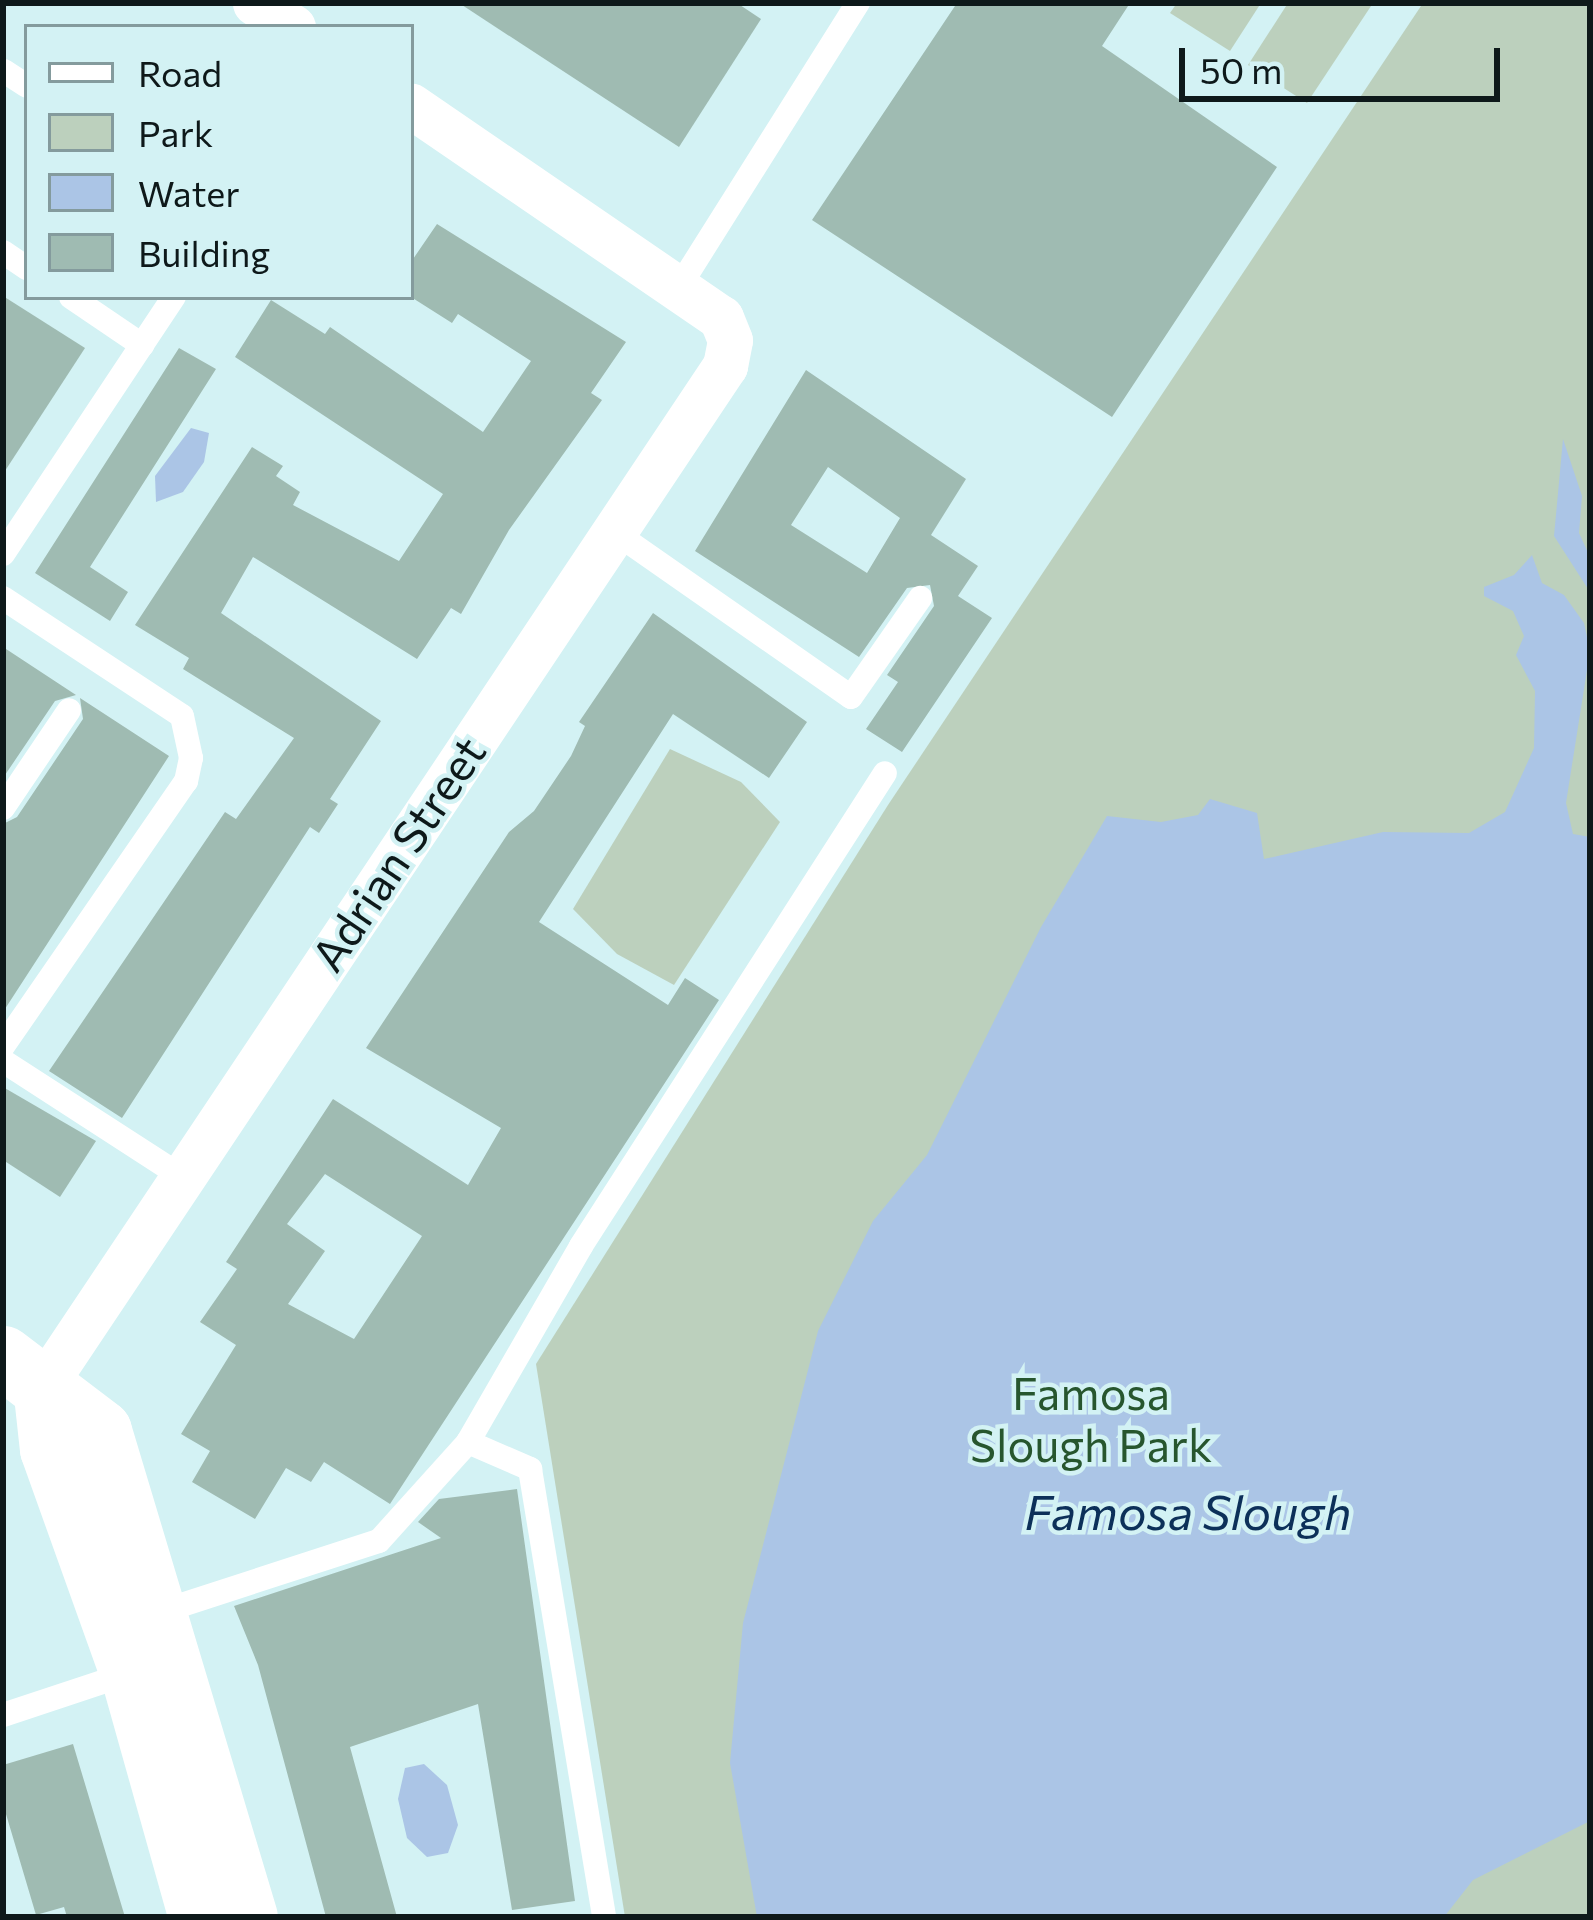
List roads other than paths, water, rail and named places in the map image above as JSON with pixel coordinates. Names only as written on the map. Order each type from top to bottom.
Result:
[{"type":"street","points":[[255,3],[288,24]]},
{"type":"street","points":[[414,108],[679,286]]},
{"type":"street","name":"Adrian Street","points":[[246,1917],[153,1648],[51,1449],[24,1371],[181,1176],[725,366],[730,340],[721,318],[679,286]]},
{"type":"street","name":"Adrian Street","points":[[153,1648],[200,1917]]},
{"type":"lane","points":[[679,286],[858,3]]},
{"type":"lane","points":[[75,300],[142,345]]},
{"type":"lane","points":[[3,554],[172,300]]},
{"type":"lane","points":[[613,531],[851,697],[920,598]]},
{"type":"lane","points":[[3,598],[182,716],[191,758],[186,782],[3,1046]]},
{"type":"lane","points":[[3,808],[69,710]]},
{"type":"lane","points":[[3,1715],[379,1541],[468,1442],[581,1246],[885,773]]},
{"type":"lane","points":[[3,1061],[181,1176]]},
{"type":"lane","points":[[468,1442],[530,1469],[604,1917]]},
{"type":"water","points":[[191,428],[209,433],[204,462],[183,492],[156,502],[155,476]]},
{"type":"water","points":[[1563,439],[1582,496],[1579,533],[1590,557],[1590,592],[1554,536]]},
{"type":"water","name":"Famosa Slough","points":[[1532,555],[1542,583],[1564,595],[1584,623],[1590,651],[1566,803],[1573,834],[1590,837],[1590,1821],[1473,1880],[1444,1917],[757,1917],[730,1763],[743,1623],[818,1331],[873,1221],[927,1155],[1041,927],[1107,816],[1161,822],[1198,815],[1210,799],[1257,813],[1264,859],[1383,832],[1469,833],[1505,812],[1534,748],[1535,691],[1516,655],[1524,636],[1513,611],[1484,596],[1484,587],[1514,575]]},
{"type":"water","points":[[424,1764],[447,1785],[458,1825],[448,1853],[427,1857],[407,1838],[398,1799],[405,1768]]},
{"type":"park label","name":"Famosa Slough Park","points":[[1091,1418]]}]
